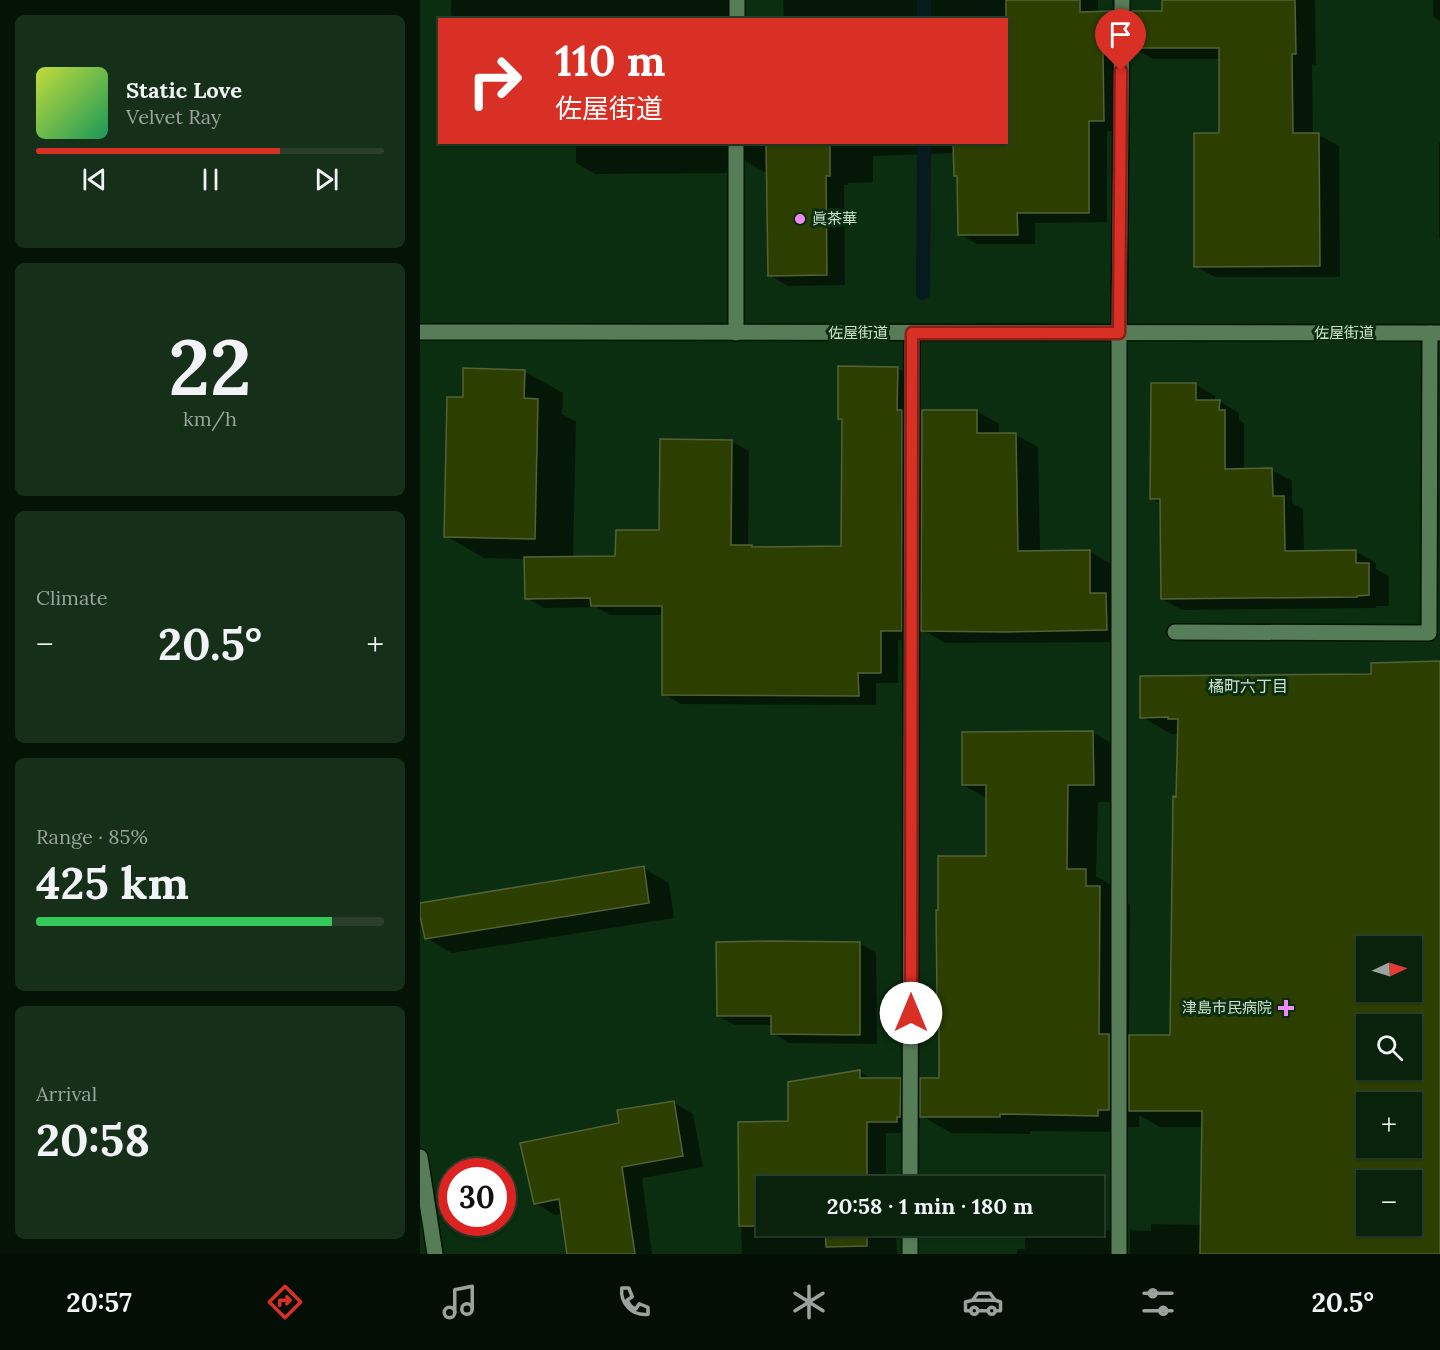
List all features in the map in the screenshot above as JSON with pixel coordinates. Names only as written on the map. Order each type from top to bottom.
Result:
[{"type":"street","points":[[737,0],[737,18]]},
{"type":"street","points":[[1119,1254],[1119,333],[1122,0]]},
{"type":"street","points":[[736,144],[736,333]]},
{"type":"street","name":"佐屋街道","points":[[420,332],[1435,333]]},
{"type":"street","points":[[910,1176],[912,333]]},
{"type":"street","points":[[1175,632],[1429,633],[1435,333]]},
{"type":"street","points":[[420,1158],[435,1254]]},
{"type":"street","points":[[910,1236],[910,1254]]},
{"type":"building","points":[[1006,0],[1080,0],[1080,12],[1112,11],[1112,48],[1108,49],[1108,53],[1103,53],[1104,121],[1089,121],[1089,213],[1017,213],[1018,235],[958,235],[957,176],[954,176],[953,144],[1008,144],[1008,18],[1006,18]]},
{"type":"building","points":[[1162,0],[1295,0],[1296,54],[1292,54],[1293,133],[1319,133],[1320,266],[1194,267],[1194,133],[1219,133],[1219,48],[1131,48],[1132,11],[1162,11]]},
{"type":"building","points":[[766,144],[830,144],[830,176],[826,176],[827,275],[768,276]]},
{"type":"building","points":[[838,366],[898,367],[897,410],[902,410],[902,631],[881,631],[881,673],[858,673],[859,696],[662,695],[662,606],[591,606],[590,598],[525,599],[524,557],[615,556],[616,530],[659,530],[660,439],[732,440],[731,545],[752,545],[752,547],[841,546],[842,419],[838,419]]},
{"type":"building","points":[[463,368],[525,370],[524,398],[538,399],[535,539],[444,537],[447,397],[463,397]]},
{"type":"building","points":[[1151,383],[1196,383],[1196,400],[1220,400],[1219,410],[1225,410],[1225,469],[1272,468],[1273,496],[1284,496],[1285,551],[1356,550],[1356,563],[1369,563],[1369,595],[1161,599],[1160,499],[1150,499]]},
{"type":"building","points":[[922,410],[977,410],[977,433],[1016,433],[1018,551],[1090,550],[1090,593],[1106,593],[1107,630],[921,631]]},
{"type":"building","name":"津島市民病院","points":[[1440,661],[1440,1254],[1200,1254],[1202,1111],[1129,1111],[1129,1035],[1170,1035],[1173,796],[1176,797],[1178,719],[1140,718],[1140,676],[1371,674],[1371,663]]},
{"type":"building","points":[[1093,731],[1094,785],[1068,785],[1067,869],[1086,869],[1086,886],[1100,886],[1099,1034],[1109,1034],[1109,1110],[1098,1110],[1098,1116],[1000,1114],[1000,1117],[920,1117],[920,1078],[939,1078],[936,910],[938,910],[938,856],[986,856],[986,785],[962,785],[962,732]]},
{"type":"building","points":[[644,866],[649,903],[425,939],[420,903]]},
{"type":"building","points":[[716,942],[860,942],[860,1035],[771,1034],[771,1016],[717,1016]]},
{"type":"building","points":[[860,1070],[860,1078],[901,1078],[900,1117],[897,1117],[897,1122],[867,1122],[867,1176],[756,1176],[756,1226],[739,1226],[738,1122],[788,1121],[788,1082]]},
{"type":"building","points":[[674,1101],[683,1156],[622,1167],[635,1254],[567,1254],[559,1199],[534,1204],[520,1143],[619,1123],[617,1110]]},
{"type":"building","points":[[825,1236],[867,1236],[867,1246],[826,1247]]},
{"type":"waterway","points":[[924,0],[924,18]]},
{"type":"waterway","points":[[923,293],[924,144]]},
{"type":"place","name":"眞茶華","points":[[800,219]]},
{"type":"place","name":"津島市民病院","points":[[1286,1008]]},
{"type":"district","name":"橘町六丁目","points":[[1248,686]]},
{"type":"route","points":[[911,1013],[912,333],[1119,333],[1121,71]]}]
